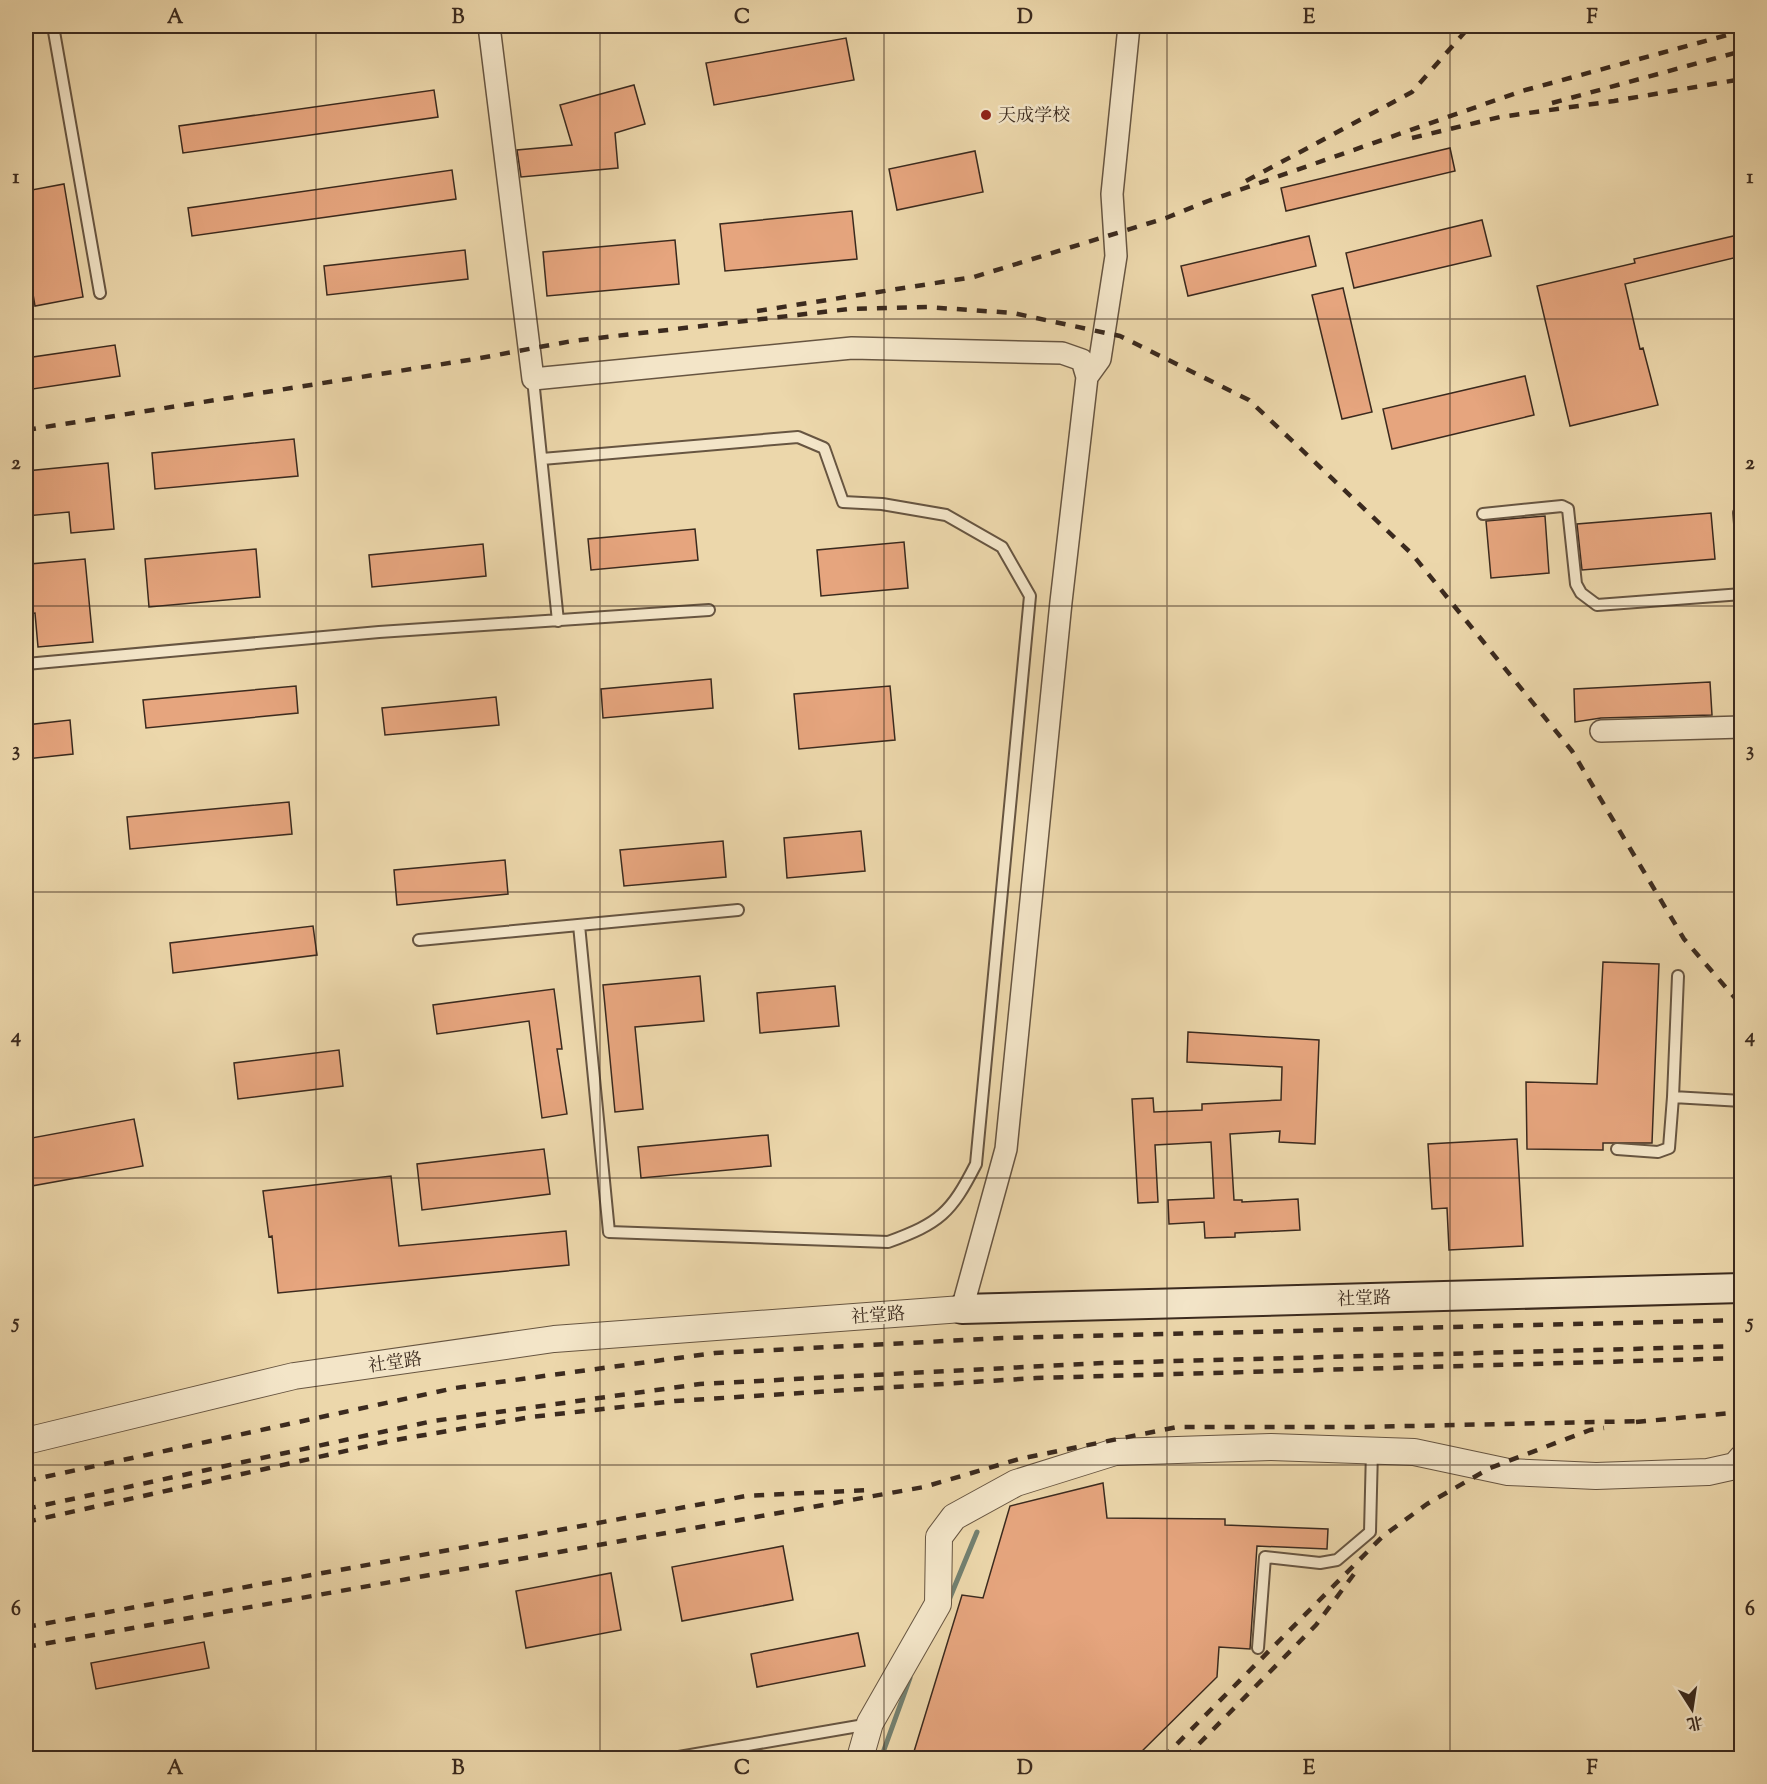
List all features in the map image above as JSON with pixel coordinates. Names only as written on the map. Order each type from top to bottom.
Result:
[{"type":"main road","name":"社堂路","points":[[962,1309],[1742,1288]]},
{"type":"street","points":[[489,26],[533,380],[852,348],[1062,353],[1082,360],[1087,377],[1061,602],[1006,1149],[962,1309]]},
{"type":"street","points":[[1087,377],[1100,359],[1116,256],[1112,194],[1129,26]]},
{"type":"street","points":[[1601,731],[1742,727]]},
{"type":"street","name":"社堂路","points":[[26,1441],[294,1376],[543,1341],[962,1309]]},
{"type":"street","points":[[860,1758],[870,1724],[938,1604],[939,1537],[954,1517],[1016,1483],[1115,1452],[1271,1447],[1414,1452],[1508,1472],[1596,1476],[1708,1472],[1735,1466],[1742,1458]]},
{"type":"lane","points":[[53,26],[100,293]]},
{"type":"lane","points":[[533,380],[558,621]]},
{"type":"lane","points":[[542,459],[798,437],[824,448],[843,502],[882,504],[946,515],[1002,547],[1030,596],[976,1164],[957,1200],[926,1228],[888,1242],[609,1232],[579,925]]},
{"type":"lane","points":[[1483,514],[1562,506],[1568,509],[1576,584],[1581,593],[1597,605],[1742,594]]},
{"type":"lane","points":[[1739,513],[1742,545]]},
{"type":"lane","points":[[26,664],[379,632],[709,610]]},
{"type":"lane","points":[[419,940],[738,910]]},
{"type":"lane","points":[[1617,1149],[1659,1152],[1669,1148],[1677,976]]},
{"type":"lane","points":[[1673,1097],[1742,1101]]},
{"type":"lane","points":[[1258,1648],[1265,1557],[1320,1563],[1338,1560],[1370,1532],[1372,1450]]},
{"type":"lane","points":[[673,1758],[870,1724]]},
{"type":"building","points":[[846,38],[854,80],[714,105],[706,63]]},
{"type":"building","points":[[634,85],[645,124],[615,133],[618,168],[521,177],[517,150],[572,145],[560,105]]},
{"type":"building","points":[[434,90],[438,117],[183,153],[179,126]]},
{"type":"building","points":[[1450,148],[1455,171],[1286,211],[1281,188]]},
{"type":"building","points":[[975,151],[983,192],[897,210],[889,169]]},
{"type":"building","points":[[452,170],[456,199],[192,236],[188,208]]},
{"type":"building","points":[[64,184],[83,297],[35,306],[26,253],[26,191]]},
{"type":"building","points":[[852,211],[857,259],[725,271],[720,224]]},
{"type":"building","points":[[1482,220],[1491,256],[1354,288],[1346,253]]},
{"type":"building","points":[[1742,234],[1742,256],[1625,284],[1640,349],[1643,348],[1658,405],[1570,426],[1537,286],[1635,263],[1634,259]]},
{"type":"building","points":[[1309,236],[1316,266],[1188,296],[1181,266]]},
{"type":"building","points":[[675,240],[679,284],[547,296],[543,252]]},
{"type":"building","points":[[465,250],[468,279],[327,295],[324,266]]},
{"type":"building","points":[[1343,288],[1372,412],[1342,419],[1312,295]]},
{"type":"building","points":[[115,345],[120,376],[26,390],[26,358]]},
{"type":"building","points":[[1525,376],[1534,415],[1392,449],[1383,409]]},
{"type":"building","points":[[294,439],[298,476],[155,489],[152,453]]},
{"type":"building","points":[[108,463],[114,529],[71,533],[69,512],[26,516],[26,471]]},
{"type":"building","points":[[1711,513],[1715,559],[1582,570],[1577,524]]},
{"type":"building","points":[[1545,516],[1549,573],[1491,578],[1486,521]]},
{"type":"building","points":[[695,529],[698,560],[591,570],[588,539]]},
{"type":"building","points":[[904,542],[908,588],[821,596],[817,550]]},
{"type":"building","points":[[483,544],[486,576],[372,587],[369,555]]},
{"type":"building","points":[[256,549],[260,597],[149,607],[145,559]]},
{"type":"building","points":[[85,559],[93,642],[38,647],[35,613],[26,614],[26,585],[32,584],[30,564]]},
{"type":"building","points":[[711,679],[713,708],[603,718],[601,689]]},
{"type":"building","points":[[1710,682],[1712,715],[1601,718],[1575,722],[1574,689]]},
{"type":"building","points":[[296,686],[298,713],[146,728],[143,700]]},
{"type":"building","points":[[890,686],[895,740],[799,749],[794,694]]},
{"type":"building","points":[[496,697],[499,725],[385,735],[382,708]]},
{"type":"building","points":[[70,720],[73,754],[26,759],[26,725]]},
{"type":"building","points":[[289,802],[292,834],[130,849],[127,817]]},
{"type":"building","points":[[861,831],[865,871],[787,878],[784,838]]},
{"type":"building","points":[[723,841],[726,877],[624,886],[620,850]]},
{"type":"building","points":[[505,860],[508,894],[397,905],[394,870]]},
{"type":"building","points":[[313,926],[317,955],[173,973],[170,943]]},
{"type":"building","points":[[1603,962],[1659,964],[1652,1143],[1603,1143],[1603,1150],[1527,1149],[1526,1082],[1597,1084]]},
{"type":"building","points":[[700,976],[704,1021],[635,1027],[643,1109],[615,1112],[603,985]]},
{"type":"building","points":[[835,986],[839,1026],[760,1033],[757,993]]},
{"type":"building","points":[[554,989],[562,1049],[557,1049],[567,1114],[542,1118],[529,1021],[437,1034],[433,1005]]},
{"type":"building","points":[[1188,1032],[1319,1040],[1315,1144],[1279,1142],[1280,1131],[1230,1134],[1234,1200],[1242,1200],[1242,1202],[1298,1199],[1300,1230],[1235,1233],[1235,1237],[1205,1238],[1204,1222],[1169,1224],[1168,1200],[1214,1198],[1211,1142],[1155,1145],[1158,1202],[1138,1203],[1132,1099],[1153,1098],[1154,1112],[1202,1110],[1202,1104],[1281,1100],[1282,1067],[1187,1062]]},
{"type":"building","points":[[339,1050],[343,1086],[238,1099],[234,1063]]},
{"type":"building","points":[[134,1119],[143,1166],[26,1187],[26,1139]]},
{"type":"building","points":[[768,1135],[771,1166],[641,1178],[638,1147]]},
{"type":"building","points":[[1517,1139],[1523,1246],[1449,1250],[1447,1208],[1432,1209],[1428,1144]]},
{"type":"building","points":[[544,1149],[550,1194],[422,1210],[417,1164]]},
{"type":"building","points":[[391,1176],[399,1246],[566,1231],[569,1265],[278,1293],[272,1236],[269,1237],[263,1191]]},
{"type":"building","points":[[1103,1483],[1107,1518],[1225,1519],[1225,1525],[1328,1529],[1327,1549],[1257,1546],[1250,1649],[1219,1647],[1217,1677],[1135,1758],[912,1758],[962,1595],[983,1598],[1010,1506]]},
{"type":"building","points":[[783,1546],[793,1600],[682,1621],[672,1567]]},
{"type":"building","points":[[611,1573],[621,1630],[526,1648],[516,1591]]},
{"type":"building","points":[[858,1633],[865,1666],[757,1687],[751,1654]]},
{"type":"building","points":[[204,1642],[209,1668],[96,1689],[91,1663]]},
{"type":"waterway","points":[[949,1600],[977,1532]]},
{"type":"waterway","points":[[881,1758],[910,1678]]},
{"type":"railway","points":[[1246,181],[1412,92],[1470,26]]},
{"type":"railway","points":[[757,311],[974,277],[1166,218],[1208,201],[1522,91],[1742,31]]},
{"type":"railway","points":[[1552,103],[1742,51]]},
{"type":"railway","points":[[1412,138],[1500,117],[1614,101],[1742,79]]},
{"type":"railway","points":[[26,430],[475,359],[572,341],[849,309],[927,307],[1013,313],[1120,336],[1249,400],[1412,554],[1572,751],[1684,939],[1742,1006]]},
{"type":"railway","points":[[26,1481],[455,1388],[715,1353],[1003,1338],[1742,1320]]},
{"type":"railway","points":[[26,1509],[433,1421],[700,1384],[1102,1363],[1742,1346]]},
{"type":"railway","points":[[26,1522],[395,1440],[531,1417],[675,1401],[1036,1378],[1742,1358]]},
{"type":"railway","points":[[1636,1422],[1742,1412]]},
{"type":"railway","points":[[26,1647],[924,1487],[1019,1459],[1177,1427],[1362,1427],[1645,1421]]},
{"type":"railway","points":[[1163,1758],[1383,1536],[1427,1504],[1490,1468],[1590,1430],[1604,1428]]},
{"type":"railway","points":[[26,1627],[746,1496],[867,1490]]},
{"type":"railway","points":[[1185,1758],[1316,1625],[1354,1574]]},
{"type":"place","name":"天成学校","points":[[986,115]]}]
